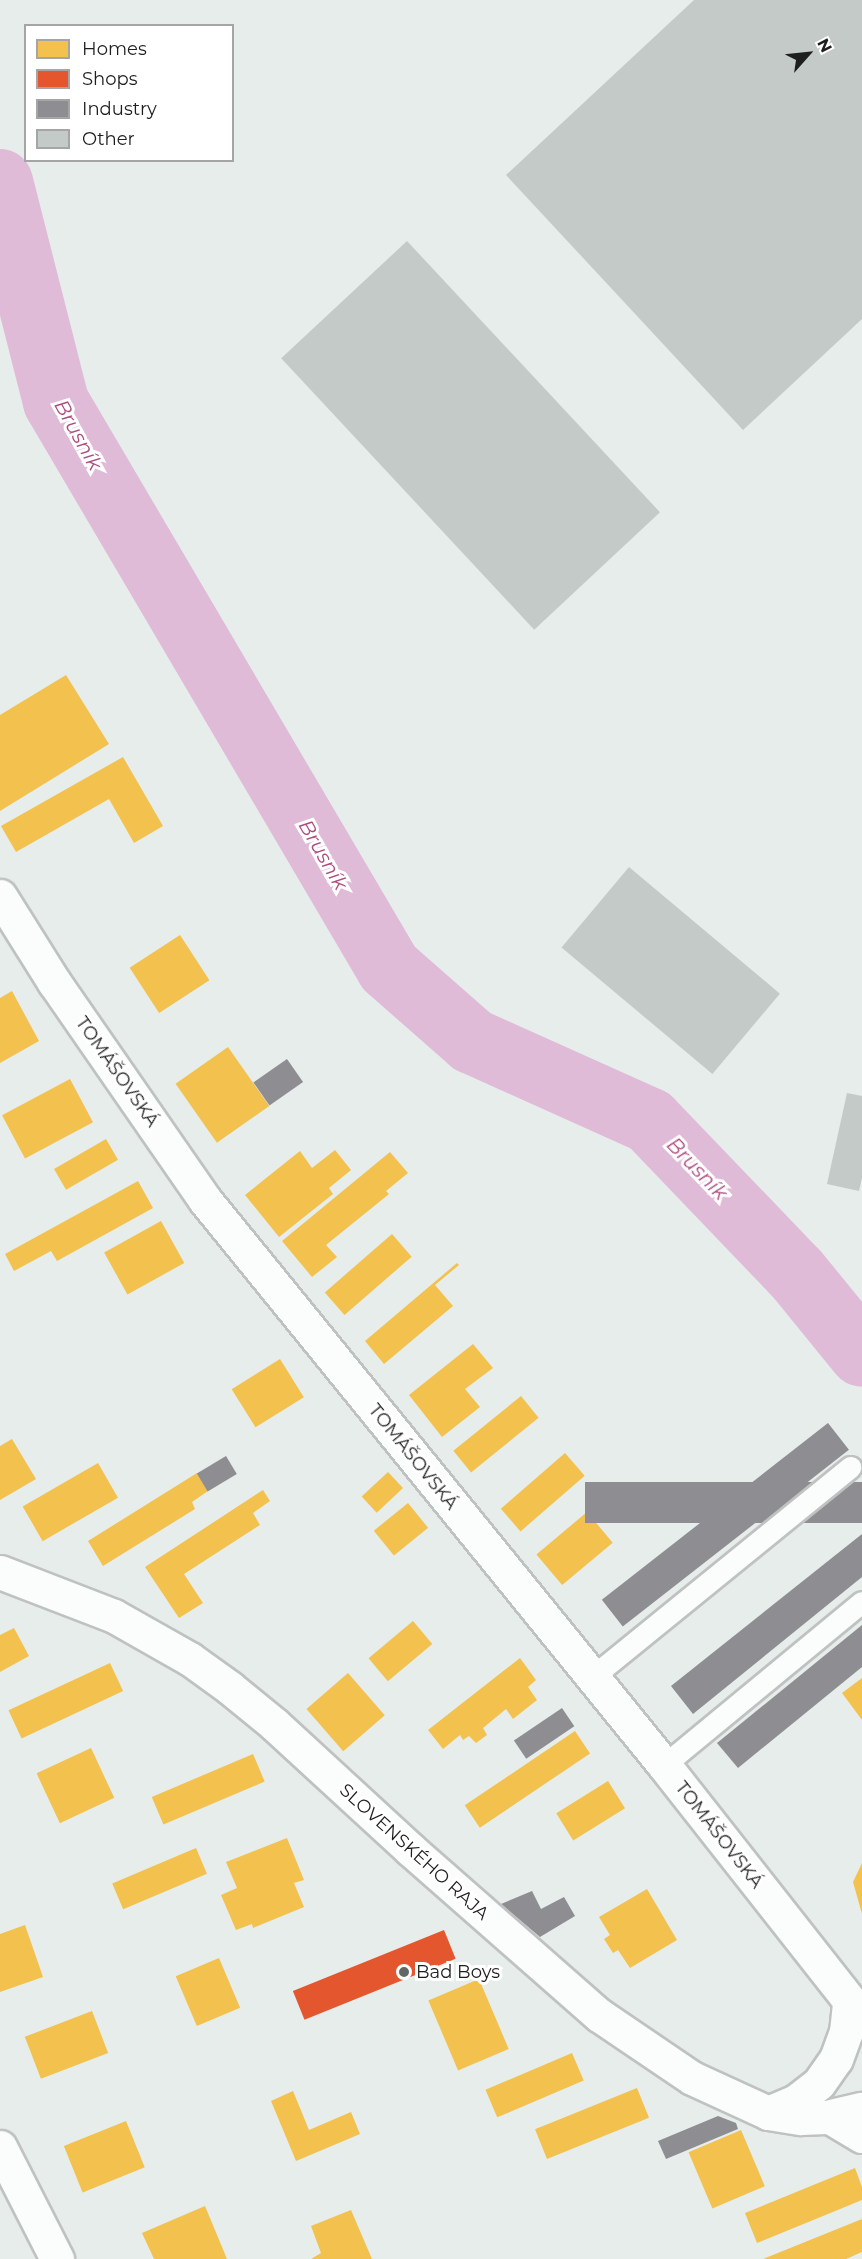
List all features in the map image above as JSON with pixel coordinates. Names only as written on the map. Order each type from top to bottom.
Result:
[{"type":"street","name":"TOMÁŠOVSKÁ","points":[[0,896],[54,981],[205,1200],[664,1765],[856,2010],[836,2059],[819,2083],[796,2101],[768,2113]]},
{"type":"street","name":"SLOVENSKÉHO RAJA","points":[[0,1572],[114,1616],[190,1659],[274,1724],[411,1850],[599,2015],[692,2078],[768,2113],[801,2118],[830,2117],[862,2129]]},
{"type":"street","points":[[0,2148],[57,2259]]},
{"type":"lane","points":[[592,1677],[850,1467]]},
{"type":"lane","points":[[664,1765],[862,1602]]},
{"type":"building: Homes","points":[[66,675],[109,744],[0,811],[0,715]]},
{"type":"building: Homes","points":[[123,757],[163,826],[134,843],[109,799],[16,852],[1,826]]},
{"type":"building: Homes","points":[[180,935],[209,980],[159,1013],[130,968]]},
{"type":"building: Homes","points":[[12,991],[39,1041],[0,1063],[0,998]]},
{"type":"building: Homes","points":[[228,1047],[269,1106],[217,1143],[176,1084]]},
{"type":"building: Homes","points":[[70,1079],[93,1122],[25,1158],[2,1115]]},
{"type":"building: Homes","points":[[106,1139],[118,1160],[66,1190],[54,1169]]},
{"type":"building: Homes","points":[[335,1150],[351,1170],[329,1188],[333,1194],[279,1237],[245,1195],[300,1151],[312,1168]]},
{"type":"building: Homes","points":[[390,1152],[408,1173],[386,1191],[389,1194],[326,1245],[337,1257],[312,1277],[282,1241]]},
{"type":"building: Homes","points":[[138,1181],[153,1208],[57,1261],[51,1251],[14,1271],[5,1254]]},
{"type":"building: Homes","points":[[161,1221],[184,1263],[127,1294],[104,1253]]},
{"type":"building: Homes","points":[[392,1234],[412,1257],[345,1315],[325,1292]]},
{"type":"building: Homes","points":[[457,1263],[459,1265],[435,1285],[453,1306],[384,1364],[365,1341]]},
{"type":"building: Homes","points":[[473,1344],[493,1368],[465,1389],[480,1407],[442,1437],[409,1395]]},
{"type":"building: Homes","points":[[280,1359],[304,1397],[256,1427],[232,1389]]},
{"type":"building: Homes","points":[[521,1396],[539,1418],[471,1473],[453,1451]]},
{"type":"building: Homes","points":[[12,1439],[36,1479],[0,1500],[0,1446]]},
{"type":"building: Homes","points":[[565,1453],[585,1476],[521,1531],[501,1509]]},
{"type":"building: Homes","points":[[98,1463],[118,1498],[43,1541],[23,1506]]},
{"type":"building: Homes","points":[[388,1472],[403,1488],[377,1513],[362,1497]]},
{"type":"building: Homes","points":[[197,1473],[208,1491],[192,1502],[195,1509],[103,1566],[88,1541]]},
{"type":"building: Homes","points":[[263,1490],[270,1501],[253,1513],[260,1525],[184,1574],[203,1603],[179,1618],[145,1567]]},
{"type":"building: Homes","points":[[408,1503],[428,1528],[394,1556],[374,1531]]},
{"type":"building: Homes","points":[[587,1512],[613,1543],[562,1585],[536,1554]]},
{"type":"building: Homes","points":[[413,1621],[432,1644],[388,1681],[369,1658]]},
{"type":"building: Homes","points":[[14,1628],[29,1656],[0,1672],[0,1635]]},
{"type":"building: Homes","points":[[520,1658],[536,1680],[528,1687],[537,1700],[513,1719],[506,1709],[483,1728],[487,1735],[476,1743],[469,1736],[463,1740],[460,1735],[443,1749],[428,1730]]},
{"type":"building: Homes","points":[[110,1663],[123,1691],[22,1738],[8,1710]]},
{"type":"building: Homes","points":[[348,1673],[385,1715],[343,1751],[306,1709]]},
{"type":"building: Homes","points":[[862,1678],[862,1720],[842,1693]]},
{"type":"building: Homes","points":[[575,1731],[590,1753],[480,1828],[465,1805]]},
{"type":"building: Homes","points":[[91,1748],[114,1798],[60,1823],[37,1773]]},
{"type":"building: Homes","points":[[253,1754],[265,1782],[163,1825],[152,1797]]},
{"type":"building: Homes","points":[[608,1781],[625,1808],[573,1840],[556,1813]]},
{"type":"building: Homes","points":[[287,1838],[304,1880],[294,1883],[304,1907],[253,1928],[252,1924],[236,1930],[221,1895],[237,1888],[226,1862]]},
{"type":"building: Homes","points":[[196,1848],[207,1874],[123,1909],[112,1884]]},
{"type":"building: Homes","points":[[862,1863],[862,1914],[853,1882]]},
{"type":"building: Homes","points":[[647,1889],[677,1940],[630,1968],[618,1950],[613,1953],[604,1939],[610,1935],[599,1917]]},
{"type":"building: Homes","points":[[25,1925],[43,1977],[0,1992],[0,1934]]},
{"type":"building: Homes","points":[[219,1958],[240,2008],[197,2026],[176,1976]]},
{"type":"building: Homes","points":[[479,1979],[509,2049],[458,2070],[428,2000]]},
{"type":"building: Homes","points":[[92,2011],[108,2053],[41,2079],[25,2037]]},
{"type":"building: Homes","points":[[572,2053],[584,2081],[497,2117],[485,2090]]},
{"type":"building: Homes","points":[[637,2088],[649,2118],[547,2159],[535,2129]]},
{"type":"building: Homes","points":[[293,2091],[309,2130],[351,2112],[360,2134],[296,2161],[271,2101]]},
{"type":"building: Homes","points":[[126,2121],[145,2167],[83,2192],[64,2146]]},
{"type":"building: Homes","points":[[741,2130],[765,2186],[712,2208],[689,2152]]},
{"type":"building: Homes","points":[[855,2168],[862,2187],[862,2200],[757,2243],[745,2213]]},
{"type":"building: Homes","points":[[205,2206],[227,2259],[154,2259],[142,2233]]},
{"type":"building: Homes","points":[[351,2210],[372,2259],[311,2259],[321,2253],[311,2226]]},
{"type":"building: Homes","points":[[862,2219],[862,2252],[846,2259],[763,2259]]},
{"type":"building: Shops","points":[[444,1930],[456,1959],[304,2020],[293,1991]]},
{"type":"building: Industry","points":[[287,1059],[303,1082],[269,1105],[253,1083]]},
{"type":"building: Industry","points":[[828,1423],[849,1450],[623,1626],[602,1600]]},
{"type":"building: Industry","points":[[226,1456],[237,1474],[208,1492],[197,1474]]},
{"type":"building: Industry","points":[[585,1482],[862,1482],[862,1523],[585,1523]]},
{"type":"building: Industry","points":[[862,1534],[862,1577],[693,1714],[671,1686]]},
{"type":"building: Industry","points":[[862,1625],[862,1667],[738,1768],[717,1743]]},
{"type":"building: Industry","points":[[562,1708],[574,1726],[526,1759],[514,1740]]},
{"type":"building: Industry","points":[[532,1891],[541,1909],[564,1897],[575,1916],[540,1937],[501,1904]]},
{"type":"building: Industry","points":[[718,2116],[736,2123],[738,2129],[666,2159],[658,2141]]},
{"type":"building: Other","points":[[694,0],[862,0],[862,319],[743,430],[506,175]]},
{"type":"building: Other","points":[[407,241],[660,512],[534,630],[281,358]]},
{"type":"building: Other","points":[[629,867],[780,994],[712,1074],[562,947]]},
{"type":"building: Other","points":[[847,1093],[862,1096],[862,1178],[859,1191],[827,1184]]},
{"type":"waterway","name":"Brusník","points":[[0,182],[56,402],[389,968],[472,1041],[650,1121],[796,1273],[862,1354]]},
{"type":"place","name":"Bad Boys","points":[[404,1972]]}]
